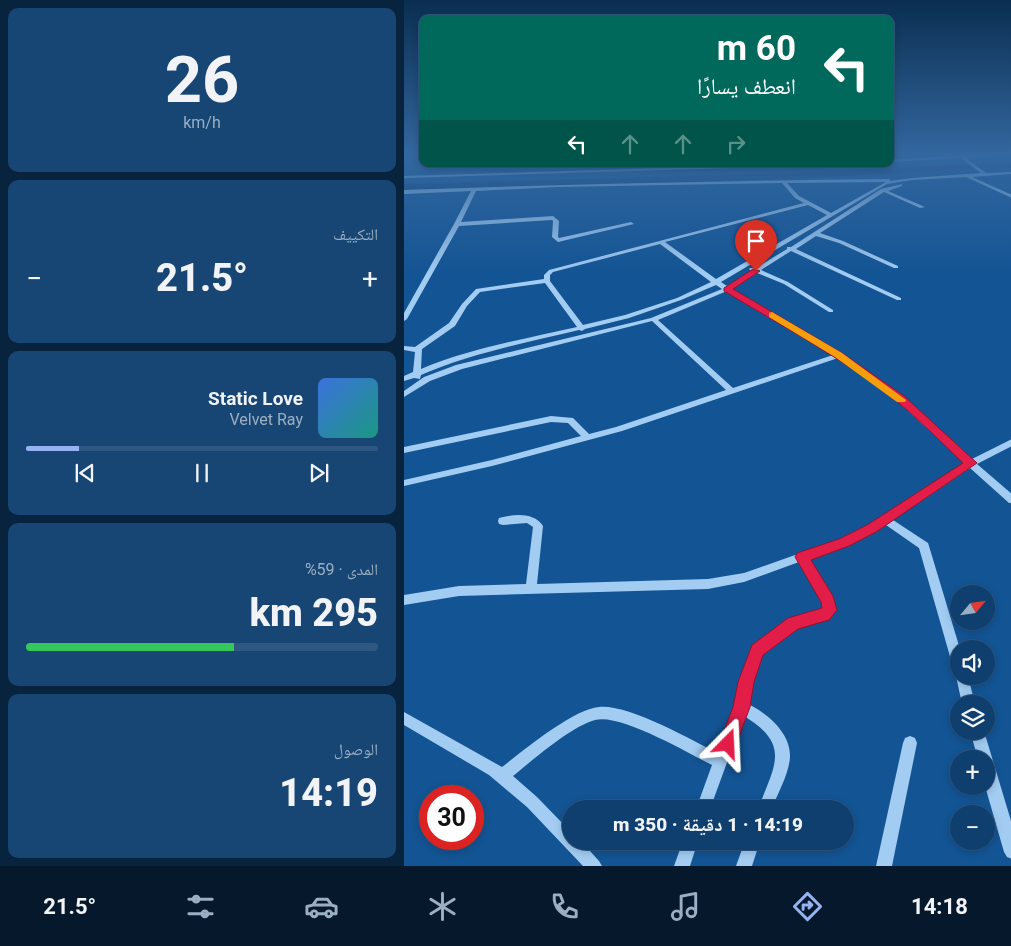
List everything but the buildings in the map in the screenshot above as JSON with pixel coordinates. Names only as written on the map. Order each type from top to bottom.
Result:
[{"type":"street","points":[[404,319],[472,194]]},
{"type":"street","points":[[794,194],[830,214]]},
{"type":"street","points":[[404,379],[417,372],[478,352],[582,328],[656,308],[716,282],[865,194]]},
{"type":"street","points":[[404,394],[436,375],[479,360],[576,339],[653,319],[727,289],[878,194]]},
{"type":"street","points":[[895,194],[922,207]]},
{"type":"street","points":[[582,328],[547,281],[547,275],[551,271],[808,203]]},
{"type":"street","points":[[457,224],[553,218],[556,222],[554,237],[558,240],[631,224]]},
{"type":"street","points":[[804,230],[817,233],[896,267]]},
{"type":"street","points":[[661,242],[727,289],[839,355],[900,399],[1011,500]]},
{"type":"street","points":[[779,245],[899,299]]},
{"type":"street","points":[[744,266],[786,283],[831,311]]},
{"type":"street","points":[[404,348],[417,349],[452,324],[464,305],[478,290],[547,281]]},
{"type":"street","points":[[653,319],[731,391]]},
{"type":"street","points":[[417,349],[420,353],[417,372],[418,384]]},
{"type":"street","points":[[404,483],[588,438],[839,355]]},
{"type":"street","points":[[404,450],[552,419],[570,420],[588,438]]},
{"type":"street","points":[[404,600],[460,592],[708,584],[744,577],[844,542],[886,520],[971,463],[1011,442]]},
{"type":"street","points":[[503,521],[527,519],[536,522],[538,526],[531,590]]},
{"type":"street","points":[[886,520],[924,546],[951,640]]},
{"type":"street","points":[[706,800],[741,707],[746,682],[757,650],[794,623],[824,615],[829,610],[828,601],[802,557]]},
{"type":"street","points":[[741,707],[753,712],[773,731],[781,742],[784,756],[768,800]]},
{"type":"street","points":[[502,776],[538,748],[575,724],[598,712],[624,716],[721,762]]},
{"type":"street","points":[[404,718],[502,776],[532,802],[594,866]]},
{"type":"street","points":[[884,866],[910,743]]},
{"type":"street","points":[[995,795],[1011,852]]},
{"type":"street","points":[[682,866],[688,850]]},
{"type":"street","points":[[744,866],[750,850]]},
{"type":"slow traffic","points":[[772,315],[839,355],[901,400]]},
{"type":"route","points":[[728,744],[741,707],[746,682],[757,650],[785,628],[794,623],[824,615],[829,610],[828,601],[802,557],[844,542],[872,529],[971,463],[900,399],[839,355],[727,289],[756,271]]}]
